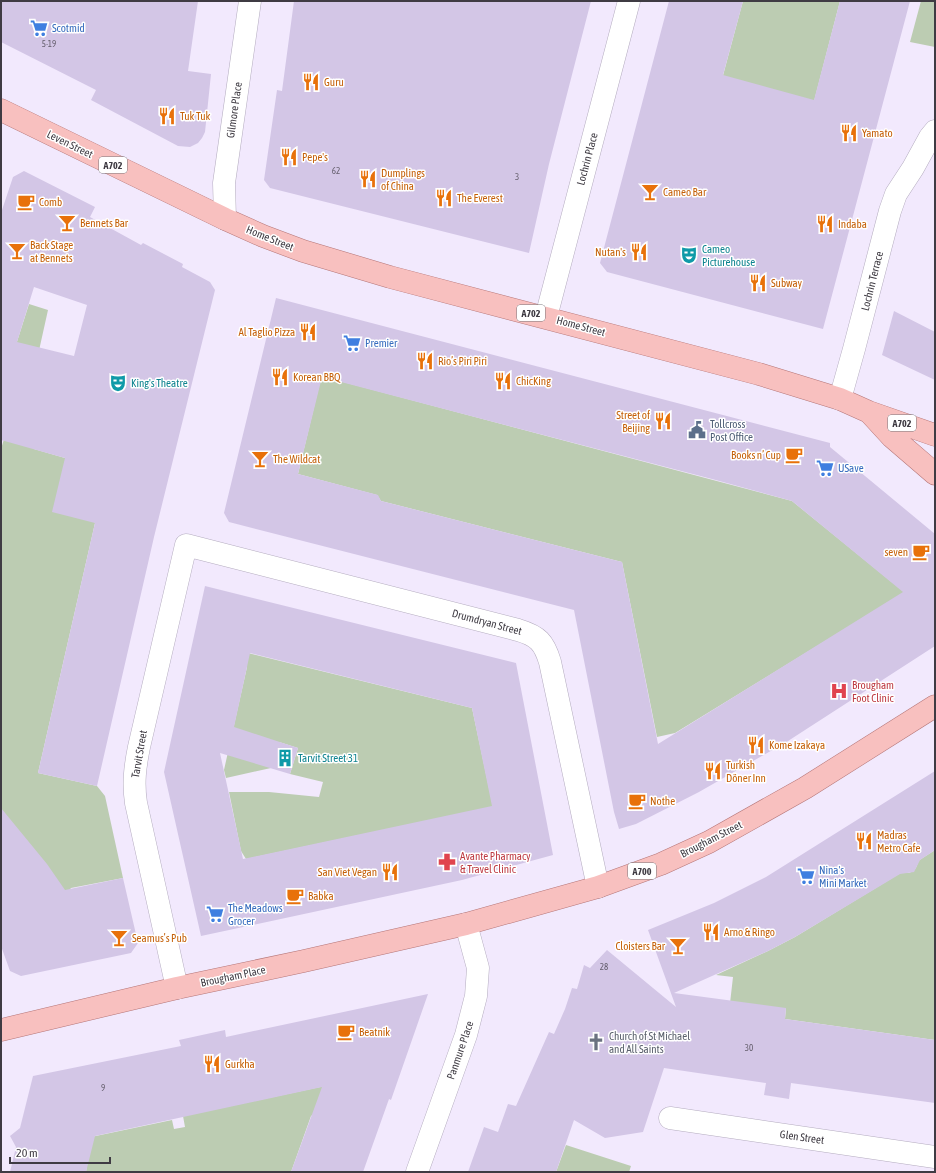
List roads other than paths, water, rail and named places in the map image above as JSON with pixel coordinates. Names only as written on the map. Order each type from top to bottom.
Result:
[{"type":"main road","name":"Leven Street","points":[[1,110],[225,219]]},
{"type":"main road","name":"Home Street","points":[[225,219],[278,241],[336,261],[390,277],[759,374],[840,399],[869,412],[935,435]]},
{"type":"main road","name":"Home Street","points":[[869,412],[892,437],[935,474]]},
{"type":"main road","name":"Brougham Street","points":[[466,924],[598,887],[661,864],[709,842],[805,788],[935,706]]},
{"type":"main road","name":"Brougham Place","points":[[1,1030],[177,988],[466,924]]},
{"type":"street","name":"Gilmore Place","points":[[225,219],[224,183],[250,1]]},
{"type":"street","name":"Lochrin Place","points":[[546,317],[629,1]]},
{"type":"street","name":"Lochrin Terrace","points":[[840,399],[890,211],[896,194],[935,131]]},
{"type":"street","name":"Drumdryan Street","points":[[186,545],[518,630],[529,633],[540,640],[546,649],[550,662],[598,887]]},
{"type":"street","name":"Tarvit Street","points":[[177,988],[136,803],[134,786],[139,747],[186,545]]},
{"type":"street","name":"Panmure Place","points":[[417,1172],[466,1035],[476,996],[478,968],[466,924]]},
{"type":"street","name":"Glen Street","points":[[670,1118],[935,1156]]},
{"type":"place","name":"Scotmid","points":[[39,28]]},
{"type":"place","name":"Guru","points":[[311,82]]},
{"type":"place","name":"Tuk Tuk","points":[[167,116]]},
{"type":"place","name":"Yamato","points":[[849,133]]},
{"type":"place","name":"Pepe's","points":[[289,157]]},
{"type":"place","name":"Dumplings of China","points":[[368,179]]},
{"type":"place","name":"Cameo Bar","points":[[650,192]]},
{"type":"place","name":"The Everest","points":[[444,198]]},
{"type":"place","name":"Comb","points":[[26,202]]},
{"type":"place","name":"Bennets Bar","points":[[67,223]]},
{"type":"place","name":"Indaba","points":[[825,224]]},
{"type":"place","name":"Back Stage at Bennets","points":[[17,251]]},
{"type":"place","name":"Nutan's","points":[[639,252]]},
{"type":"place","name":"Cameo Picturehouse","points":[[689,255]]},
{"type":"place","name":"Subway","points":[[758,283]]},
{"type":"place","name":"Al Taglio Pizza","points":[[308,332]]},
{"type":"place","name":"Premier","points":[[352,343]]},
{"type":"place","name":"Rio’s Piri Piri","points":[[425,361]]},
{"type":"place","name":"Korean BBQ","points":[[280,377]]},
{"type":"place","name":"ChicKing","points":[[503,381]]},
{"type":"place","name":"King's Theatre","points":[[118,383]]},
{"type":"place","name":"Street of Beijing","points":[[663,421]]},
{"type":"place","name":"Tollcross Post Office","points":[[697,430]]},
{"type":"place","name":"Books n’ Cup","points":[[794,455]]},
{"type":"place","name":"The Wildcat","points":[[260,459]]},
{"type":"place","name":"USave","points":[[825,468]]},
{"type":"place","name":"seven","points":[[921,552]]},
{"type":"place","name":"Brougham Foot Clinic","points":[[839,691]]},
{"type":"place","name":"Kome Izakaya","points":[[756,745]]},
{"type":"place","name":"Tarvit Street 31","points":[[285,758]]},
{"type":"place","name":"Turkish Döner Inn","points":[[713,771]]},
{"type":"place","name":"Nothe","points":[[637,801]]},
{"type":"place","name":"Madras Metro Cafe","points":[[864,841]]},
{"type":"place","name":"Avante Pharmacy & Travel Clinic","points":[[447,862]]},
{"type":"place","name":"San Viet Vegan","points":[[390,872]]},
{"type":"place","name":"Nina's Mini Market","points":[[806,876]]},
{"type":"place","name":"Babka","points":[[295,896]]},
{"type":"place","name":"The Meadows Grocer","points":[[215,914]]},
{"type":"place","name":"Arno & Ringo","points":[[711,932]]},
{"type":"place","name":"Seamus’s Pub","points":[[119,938]]},
{"type":"place","name":"Cloisters Bar","points":[[678,946]]},
{"type":"place","name":"Beatnik","points":[[346,1032]]},
{"type":"place","name":"Church of St Michael and All Saints","points":[[596,1042]]},
{"type":"place","name":"Gurkha","points":[[212,1064]]}]
